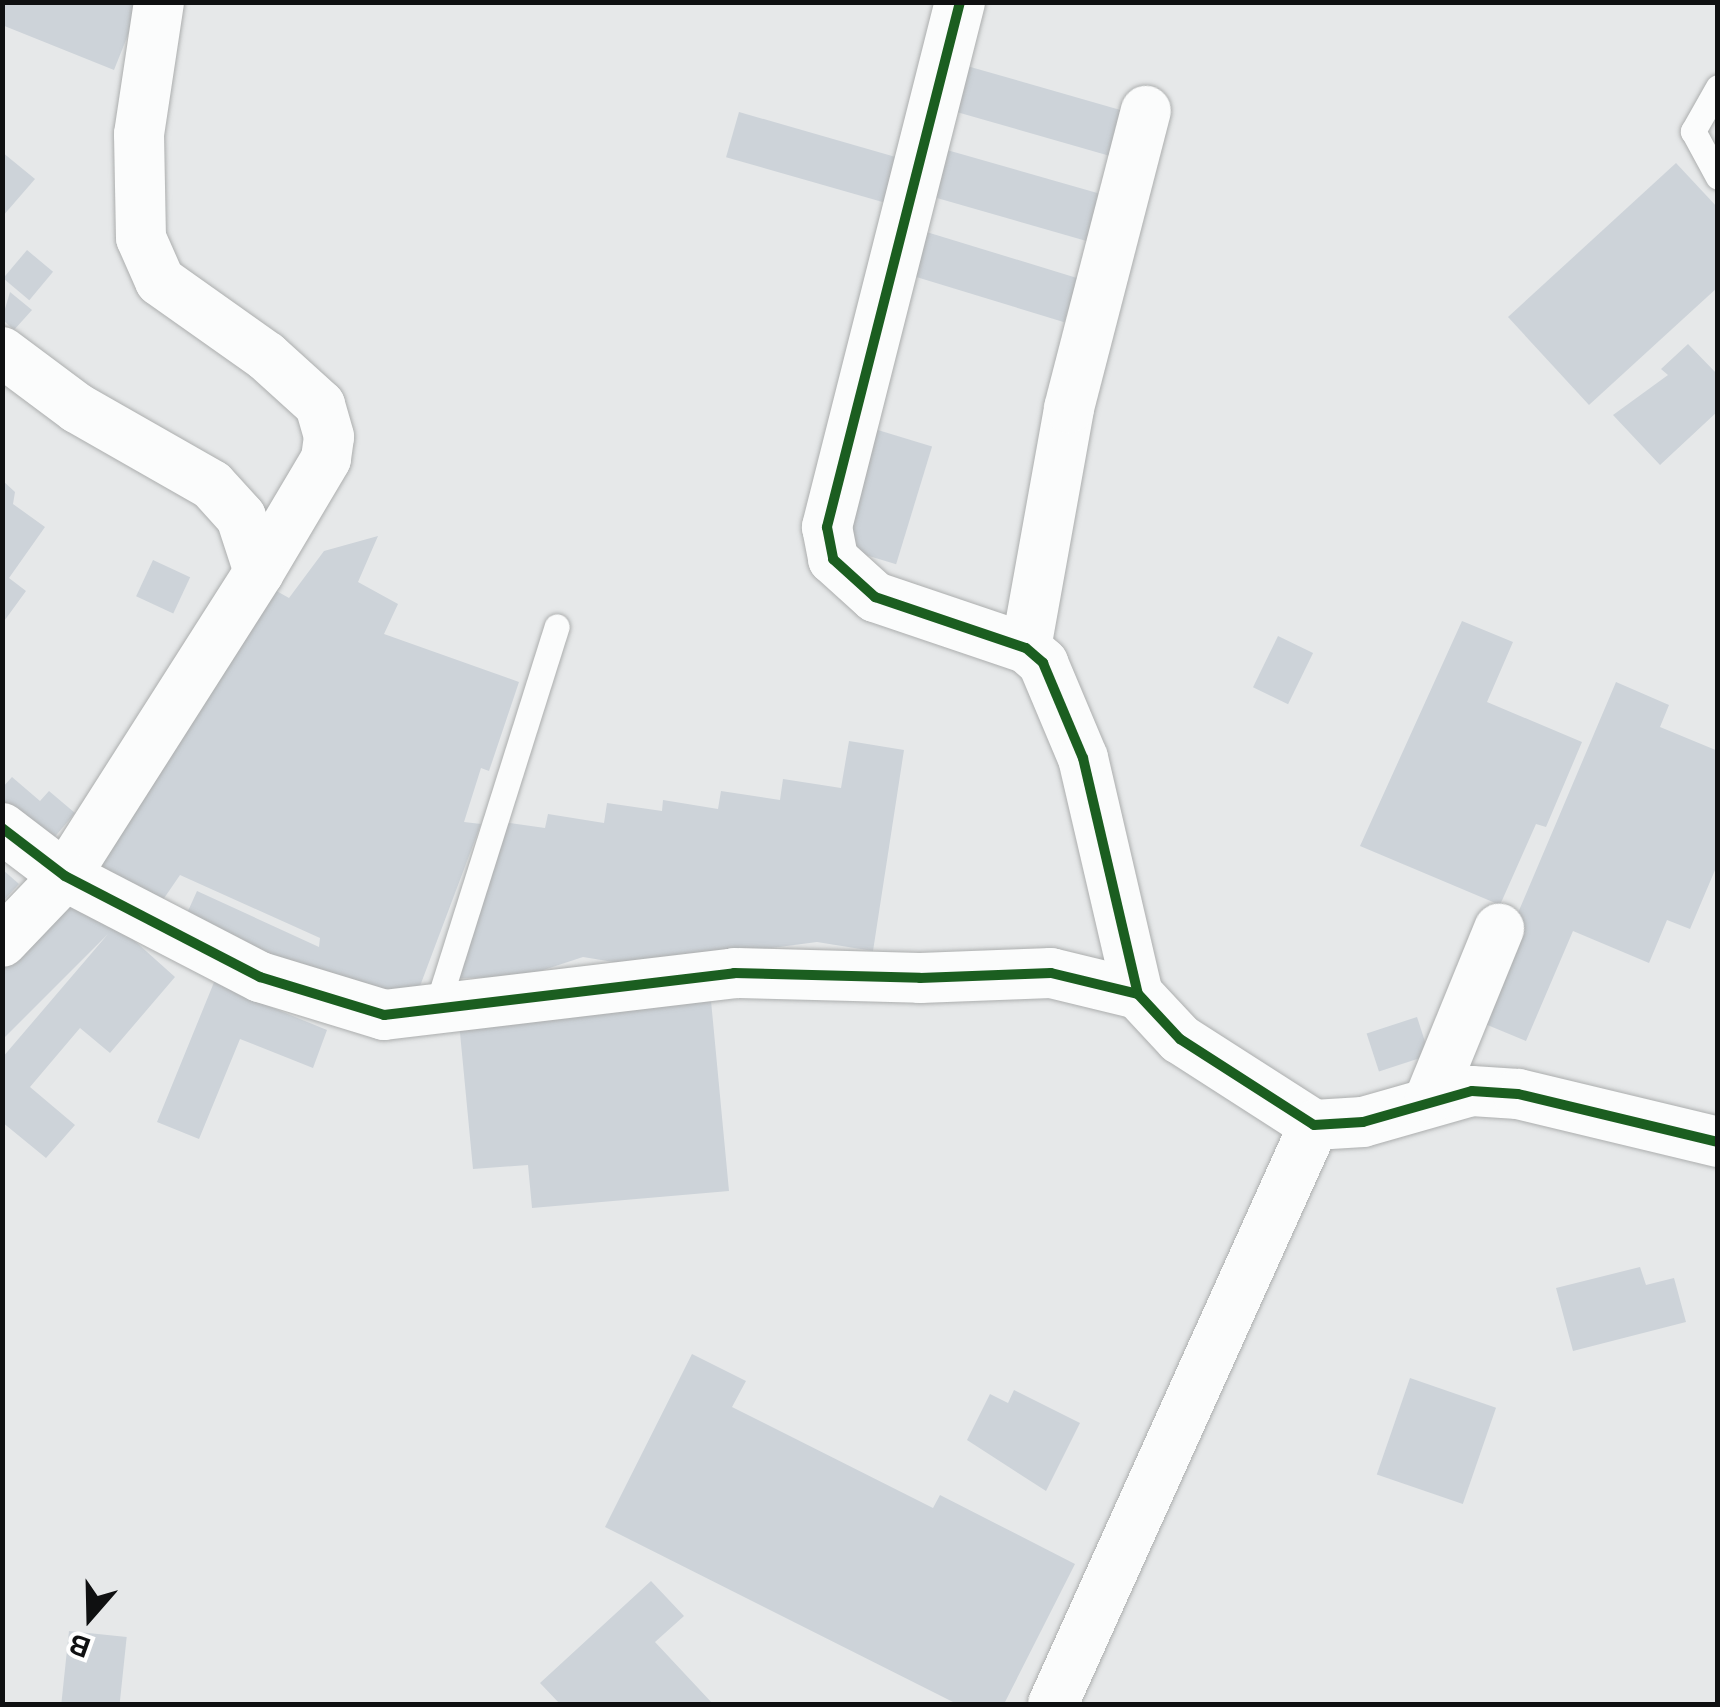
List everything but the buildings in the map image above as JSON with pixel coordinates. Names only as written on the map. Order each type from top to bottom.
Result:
[{"type":"street","points":[[2,942],[65,876],[259,572],[326,459],[329,437],[320,405],[160,281],[141,238],[140,134],[159,2]]},
{"type":"street","points":[[960,2],[827,528],[832,559],[874,597],[1026,648],[1042,663],[1084,758],[1138,994],[1180,1038],[1314,1126],[1363,1122],[1430,1098],[1472,1090],[1518,1094],[1718,1142]]},
{"type":"street","points":[[1026,648],[1069,408],[1146,111]]},
{"type":"street","points":[[2,352],[76,408],[212,485],[240,517],[259,572]]},
{"type":"street","points":[[2,828],[65,876],[260,977],[384,1015],[734,973],[1051,973],[1138,994]]},
{"type":"street","points":[[1430,1098],[1498,928]]},
{"type":"street","points":[[1053,1704],[1314,1126]]},
{"type":"lane","points":[[1718,87],[1692,132],[1718,177]]},
{"type":"lane","points":[[437,1006],[556,626]]},
{"type":"cycle path","points":[[960,2],[827,527],[833,559],[875,597],[1026,648],[1043,663],[1083,758],[1138,994]]},
{"type":"cycle path","points":[[2,828],[65,876],[260,977],[384,1015],[734,973],[920,978],[1051,973],[1138,994],[1180,1039],[1314,1125],[1363,1122],[1472,1091],[1518,1094],[1718,1142]]}]
